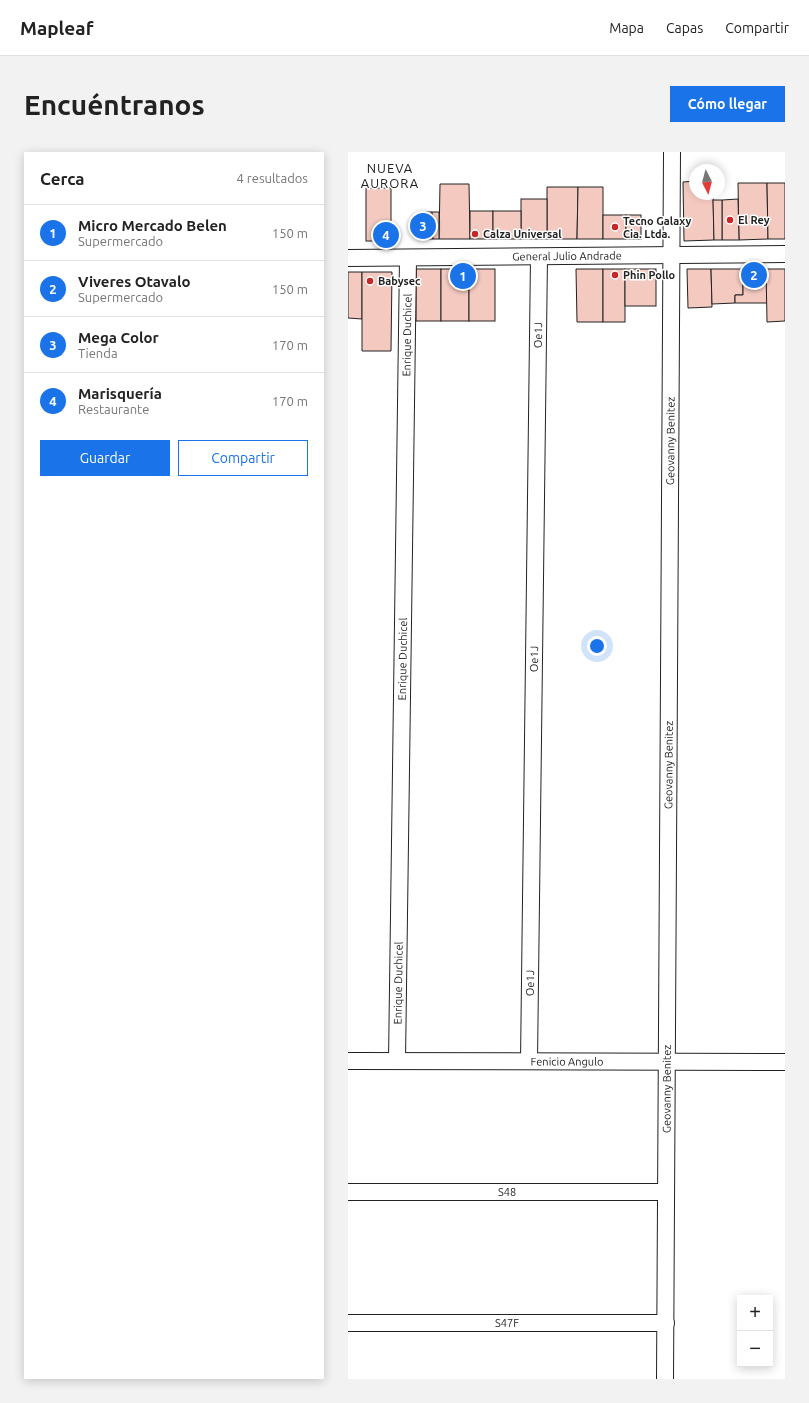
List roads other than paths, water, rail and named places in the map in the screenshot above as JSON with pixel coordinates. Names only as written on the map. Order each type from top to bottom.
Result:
[{"type":"street","name":"Geovanny Benitez","points":[[665,1379],[672,152]]},
{"type":"street","name":"General Julio Andrade","points":[[348,258],[785,254]]},
{"type":"street","name":"Oe1J","points":[[529,1061],[539,257]]},
{"type":"street","name":"Enrique Duchicel","points":[[397,1061],[408,258]]},
{"type":"street","name":"Fenicio Angulo","points":[[348,1061],[785,1062]]},
{"type":"street","name":"S48","points":[[348,1192],[666,1192]]},
{"type":"street","name":"S47F","points":[[348,1323],[666,1323]]},
{"type":"place","name":"El Rey","points":[[730,220]]},
{"type":"place","name":"Mega Color","points":[[423,226]]},
{"type":"place","name":"Tecno Galaxy Cia. Ltda.","points":[[615,227]]},
{"type":"place","name":"Calza Universal","points":[[475,234]]},
{"type":"place","name":"Marisquería","points":[[386,235]]},
{"type":"place","name":"Phin Pollo","points":[[615,275]]},
{"type":"place","name":"Viveres Otavalo","points":[[754,275]]},
{"type":"place","name":"Micro Mercado Belen","points":[[463,276]]},
{"type":"place","name":"Babysec","points":[[370,281]]},
{"type":"district","name":"NUEVA AURORA","points":[[390,176]]}]
